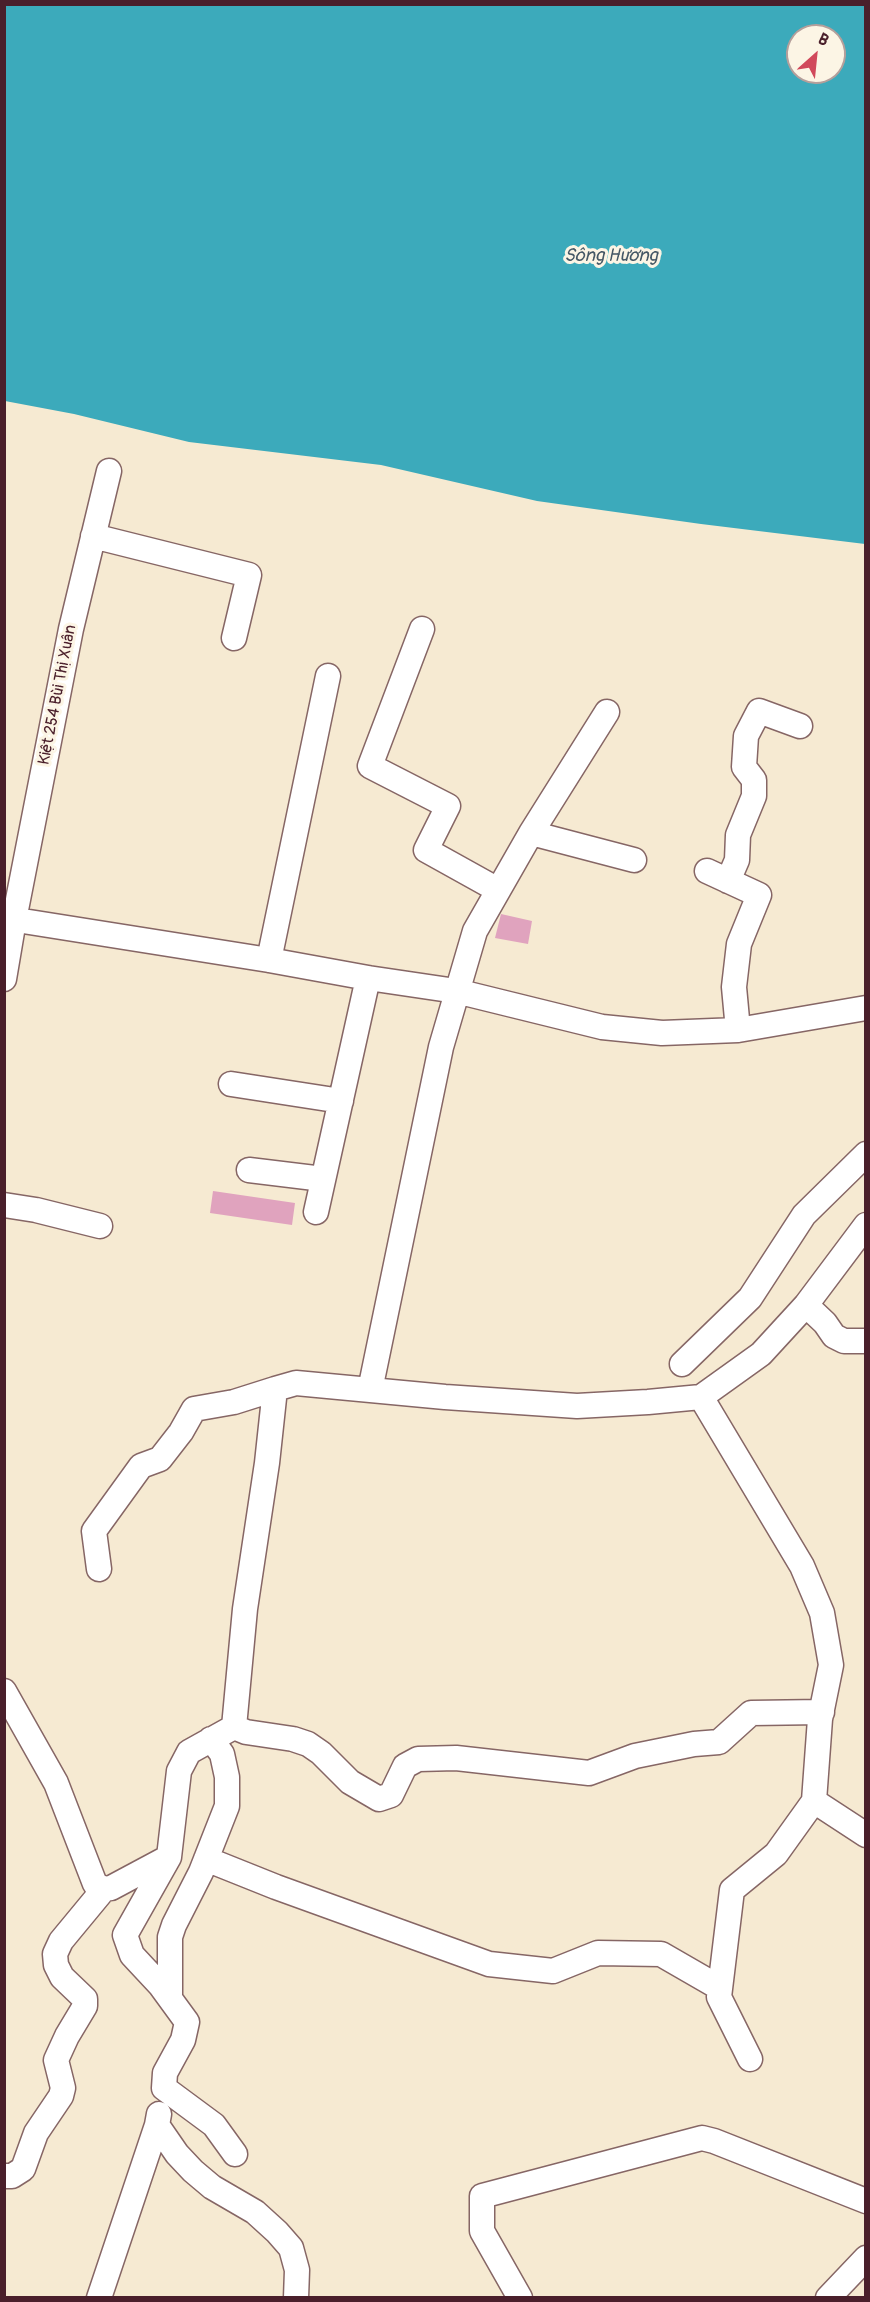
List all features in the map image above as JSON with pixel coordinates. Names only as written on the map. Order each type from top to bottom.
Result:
[{"type":"street","name":"Kiệt 254 Bùi Thị Xuân","points":[[4,979],[9,919],[71,629],[109,471]]},
{"type":"street","points":[[93,536],[249,575],[234,638]]},
{"type":"street","points":[[422,629],[370,766],[448,806],[426,850],[498,890]]},
{"type":"street","points":[[269,960],[328,676]]},
{"type":"street","points":[[738,1030],[734,987],[739,944],[759,895],[717,876],[737,860],[738,836],[754,796],[754,780],[744,767],[746,736],[759,711],[800,726]]},
{"type":"street","points":[[370,1390],[425,1123],[456,991],[475,931],[531,833],[607,712]]},
{"type":"street","points":[[531,833],[634,860]]},
{"type":"street","points":[[9,919],[456,991],[602,1027],[662,1033],[738,1030],[866,1008]]},
{"type":"street","points":[[316,1212],[368,978]]},
{"type":"street","points":[[231,1084],[341,1101]]},
{"type":"street","points":[[682,1364],[750,1298],[804,1215],[866,1154]]},
{"type":"street","points":[[249,1170],[323,1179]]},
{"type":"street","points":[[4,1205],[36,1210],[100,1226]]},
{"type":"street","points":[[99,1569],[94,1531],[141,1466],[160,1459],[181,1432],[194,1409],[234,1402],[296,1383],[577,1406],[701,1397],[761,1354],[806,1305],[866,1225]]},
{"type":"street","points":[[806,1305],[825,1323],[834,1336],[844,1341],[866,1341]]},
{"type":"street","points":[[234,1727],[245,1609],[267,1463],[275,1389]]},
{"type":"street","points":[[701,1397],[802,1566],[822,1613],[831,1665],[822,1712],[814,1801],[776,1854],[732,1890],[719,1996],[750,2059]]},
{"type":"street","points":[[4,1691],[56,1783],[93,1881],[104,1889]]},
{"type":"street","points":[[234,1727],[246,1732],[293,1738],[308,1744],[321,1753],[350,1782],[379,1799],[391,1795],[402,1770],[412,1761],[456,1758],[589,1773],[635,1756],[683,1746],[719,1742],[751,1713],[822,1712]]},
{"type":"street","points":[[99,2298],[158,2126],[165,2073],[183,2040],[187,2022],[170,1996],[132,1955],[125,1935],[169,1857],[179,1771],[189,1752],[234,1727]]},
{"type":"street","points":[[170,1996],[170,1937],[206,1859],[227,1806],[227,1777],[222,1754],[211,1739]]},
{"type":"street","points":[[814,1801],[866,1835]]},
{"type":"street","points":[[4,2176],[12,2176],[23,2169],[36,2133],[61,2096],[63,2088],[56,2060],[66,2036],[85,2006],[86,1999],[62,1977],[56,1965],[55,1954],[61,1941],[104,1889],[169,1857]]},
{"type":"street","points":[[206,1859],[276,1887],[489,1964],[553,1971],[598,1953],[661,1954],[720,1988]]},
{"type":"street","points":[[164,2088],[214,2125],[235,2154]]},
{"type":"street","points":[[158,2126],[177,2154],[193,2171],[212,2187],[255,2212],[291,2248],[297,2270],[296,2298]]},
{"type":"street","points":[[520,2298],[482,2231],[482,2196],[702,2138],[866,2201]]},
{"type":"street","points":[[828,2298],[866,2258]]},
{"type":"water","name":"Sông Hương","points":[[4,5],[865,5],[865,544],[537,501],[381,465],[189,442],[74,414],[5,401]]},
{"type":"building","points":[[501,914],[532,921],[528,944],[495,938]]},
{"type":"building","points":[[213,1191],[295,1203],[292,1225],[210,1213]]}]
